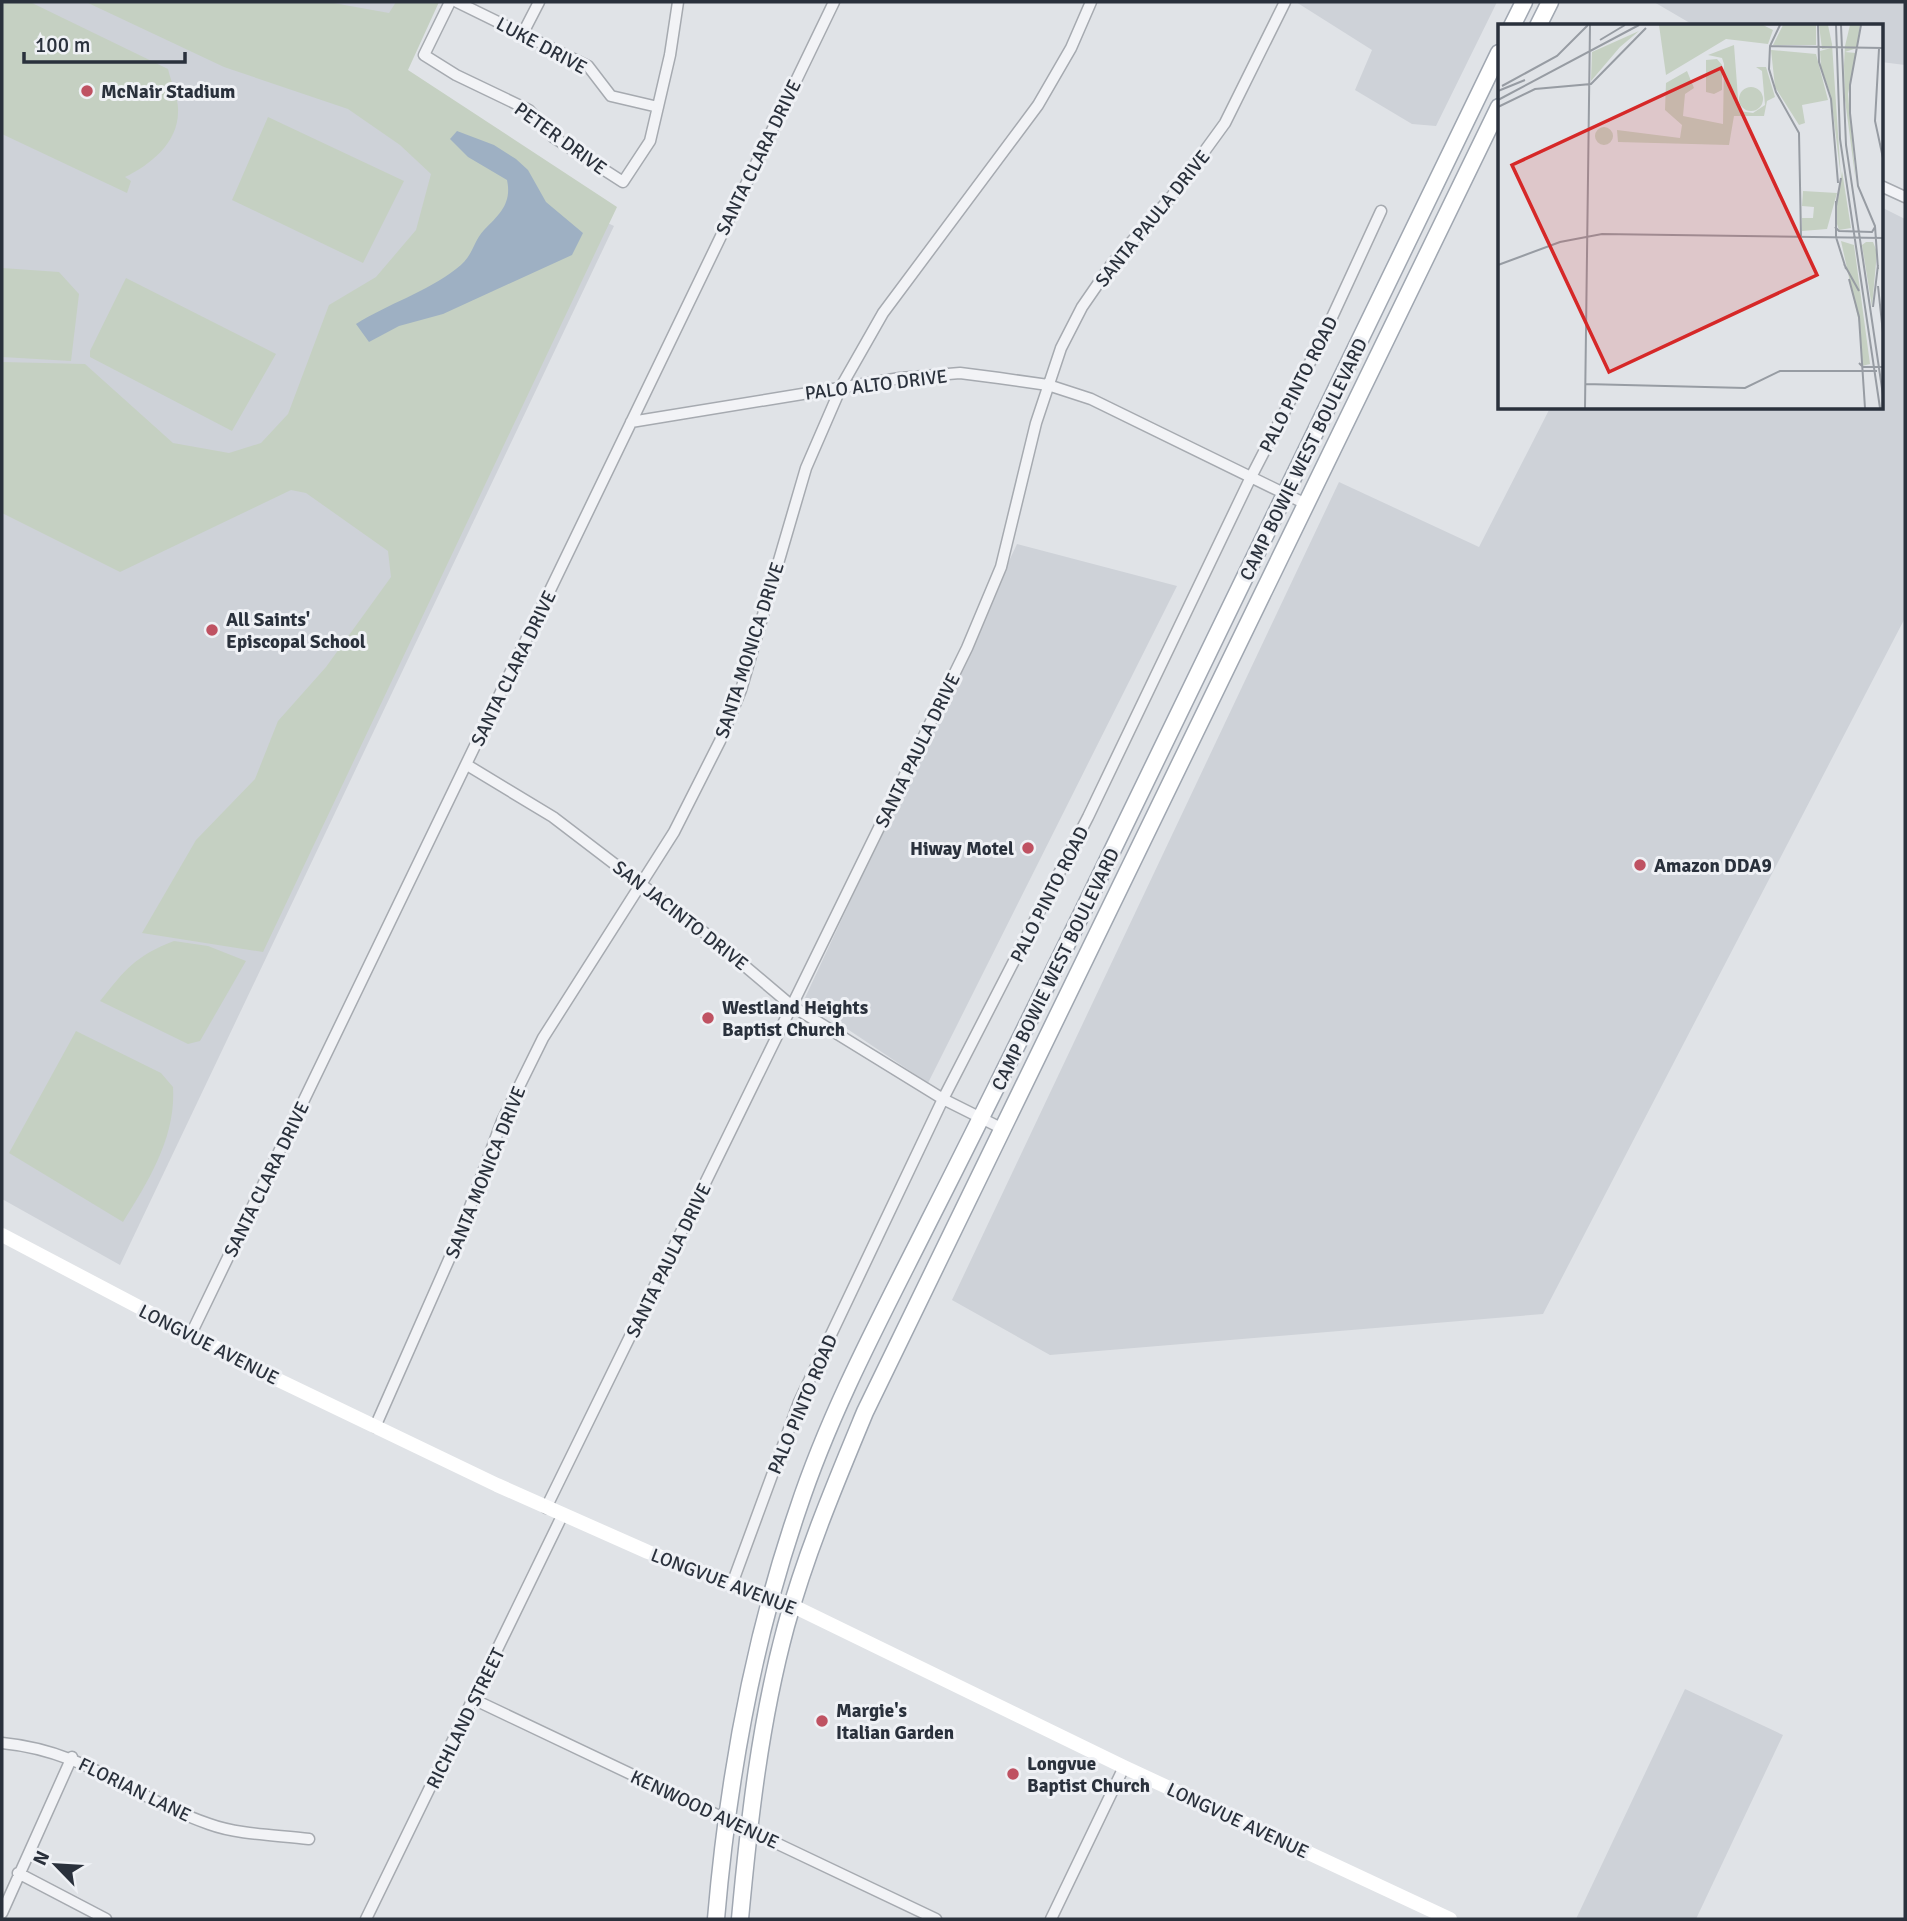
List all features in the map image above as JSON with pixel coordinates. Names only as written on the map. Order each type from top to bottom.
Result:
[{"type":"main road","points":[[1541,24],[1550,2]]},
{"type":"main road","name":"CAMP BOWIE WEST BOULEVARD","points":[[716,1919],[725,1819],[741,1718],[771,1597],[800,1503],[865,1348],[981,1118],[1287,494],[1498,54]]},
{"type":"main road","name":"CAMP BOWIE WEST BOULEVARD","points":[[740,1919],[748,1830],[764,1725],[793,1606],[807,1558],[865,1412],[1498,109]]},
{"type":"main road","points":[[1136,802],[1157,813]]},
{"type":"main road","name":"LONGVUE AVENUE","points":[[2,1235],[375,1427],[562,1516],[793,1606],[1433,1915],[1450,1919]]},
{"type":"street","name":"PETER DRIVE","points":[[450,2],[424,55],[456,75],[529,110],[553,137],[623,181],[650,141],[658,107]]},
{"type":"street","name":"LUKE DRIVE","points":[[457,2],[588,66],[611,96],[658,107]]},
{"type":"street","points":[[523,33],[539,2]]},
{"type":"street","points":[[658,107],[678,2]]},
{"type":"street","name":"SANTA CLARA DRIVE","points":[[191,1334],[834,2]]},
{"type":"street","name":"SANTA MONICA DRIVE","points":[[375,1427],[458,1239],[502,1121],[543,1038],[674,832],[720,741],[741,690],[806,468],[842,385],[883,313],[1038,105],[1071,48],[1091,2]]},
{"type":"street","name":"SANTA PAULA DRIVE","points":[[546,1508],[981,615],[1001,567],[1048,385],[1061,348],[1082,307],[1111,265],[1200,162],[1225,123],[1285,2]]},
{"type":"street","points":[[1518,14],[1539,24]]},
{"type":"street","points":[[1882,186],[1905,197]]},
{"type":"street","name":"PALO PINTO ROAD","points":[[732,1584],[799,1402],[943,1099],[1083,826],[1250,479],[1322,339],[1381,211]]},
{"type":"street","name":"PALO ALTO DRIVE","points":[[631,422],[842,385],[960,373],[1048,385],[1091,399],[1250,479],[1306,504]]},
{"type":"street","name":"SAN JACINTO DRIVE","points":[[467,765],[553,817],[792,1006],[943,1099],[1003,1129]]},
{"type":"street","name":"RICHLAND STREET","points":[[366,1919],[475,1700],[562,1516]]},
{"type":"street","name":"KENWOOD AVENUE","points":[[475,1700],[936,1919]]},
{"type":"street","name":"FLORIAN LANE","points":[[2,1743],[72,1758],[169,1808],[212,1825],[309,1839]]},
{"type":"street","points":[[2,1913],[72,1758]]},
{"type":"street","points":[[1051,1919],[1124,1767]]},
{"type":"street","points":[[18,1873],[106,1919]]},
{"type":"shaded area","name":"All Saints' Episcopal School","points":[[2,2],[436,2],[382,117],[614,226],[120,1265],[2,1199]]},
{"type":"shaded area","points":[[1296,2],[1497,2],[1436,126],[1412,124],[1355,90],[1372,50]]},
{"type":"shaded area","points":[[1654,2],[1905,2],[1905,65],[1882,62],[1882,24],[1692,24]]},
{"type":"shaded area","points":[[1882,208],[1905,219],[1905,618],[1543,1314],[1050,1355],[952,1300],[1339,482],[1479,547],[1549,410],[1882,410]]},
{"type":"shaded area","points":[[1017,544],[1177,586],[928,1083],[804,1000]]},
{"type":"shaded area","points":[[1685,1689],[1783,1735],[1696,1919],[1576,1919]]},
{"type":"green space","name":"McNair Stadium","points":[[2,2],[30,2],[168,69],[177,102],[177,123],[161,152],[125,177],[131,181],[127,193],[2,134]]},
{"type":"green space","points":[[86,2],[328,2],[389,13],[396,2],[439,2],[408,70],[617,207],[263,952],[142,933],[196,840],[255,779],[278,721],[326,667],[391,577],[388,551],[306,493],[291,490],[120,572],[2,513],[2,362],[85,364],[173,443],[229,453],[261,443],[288,414],[329,305],[376,277],[416,230],[431,174],[400,145],[348,109],[224,67]]},
{"type":"green space","points":[[268,117],[404,181],[363,263],[232,200]]},
{"type":"green space","points":[[2,268],[59,272],[79,294],[71,361],[2,357]]},
{"type":"green space","points":[[126,278],[276,354],[232,431],[90,357],[90,351]]},
{"type":"green space","points":[[174,941],[208,946],[246,961],[200,1041],[188,1044],[100,1001],[140,958]]},
{"type":"green space","points":[[76,1031],[161,1073],[173,1087],[170,1123],[159,1158],[123,1222],[9,1153]]},
{"type":"water","points":[[457,131],[494,145],[516,159],[528,170],[546,202],[583,233],[572,255],[443,314],[399,326],[369,342],[356,324],[456,269],[506,202],[507,180],[468,157],[450,139]]},
{"type":"place","name":"McNair Stadium","points":[[87,91]]},
{"type":"place","name":"All Saints' Episcopal School","points":[[212,630]]},
{"type":"place","name":"Hiway Motel","points":[[1028,848]]},
{"type":"place","name":"Amazon DDA9","points":[[1640,865]]},
{"type":"place","name":"Westland Heights Baptist Church","points":[[708,1018]]},
{"type":"place","name":"Margie's Italian Garden","points":[[822,1721]]},
{"type":"place","name":"Longvue Baptist Church","points":[[1013,1774]]}]
